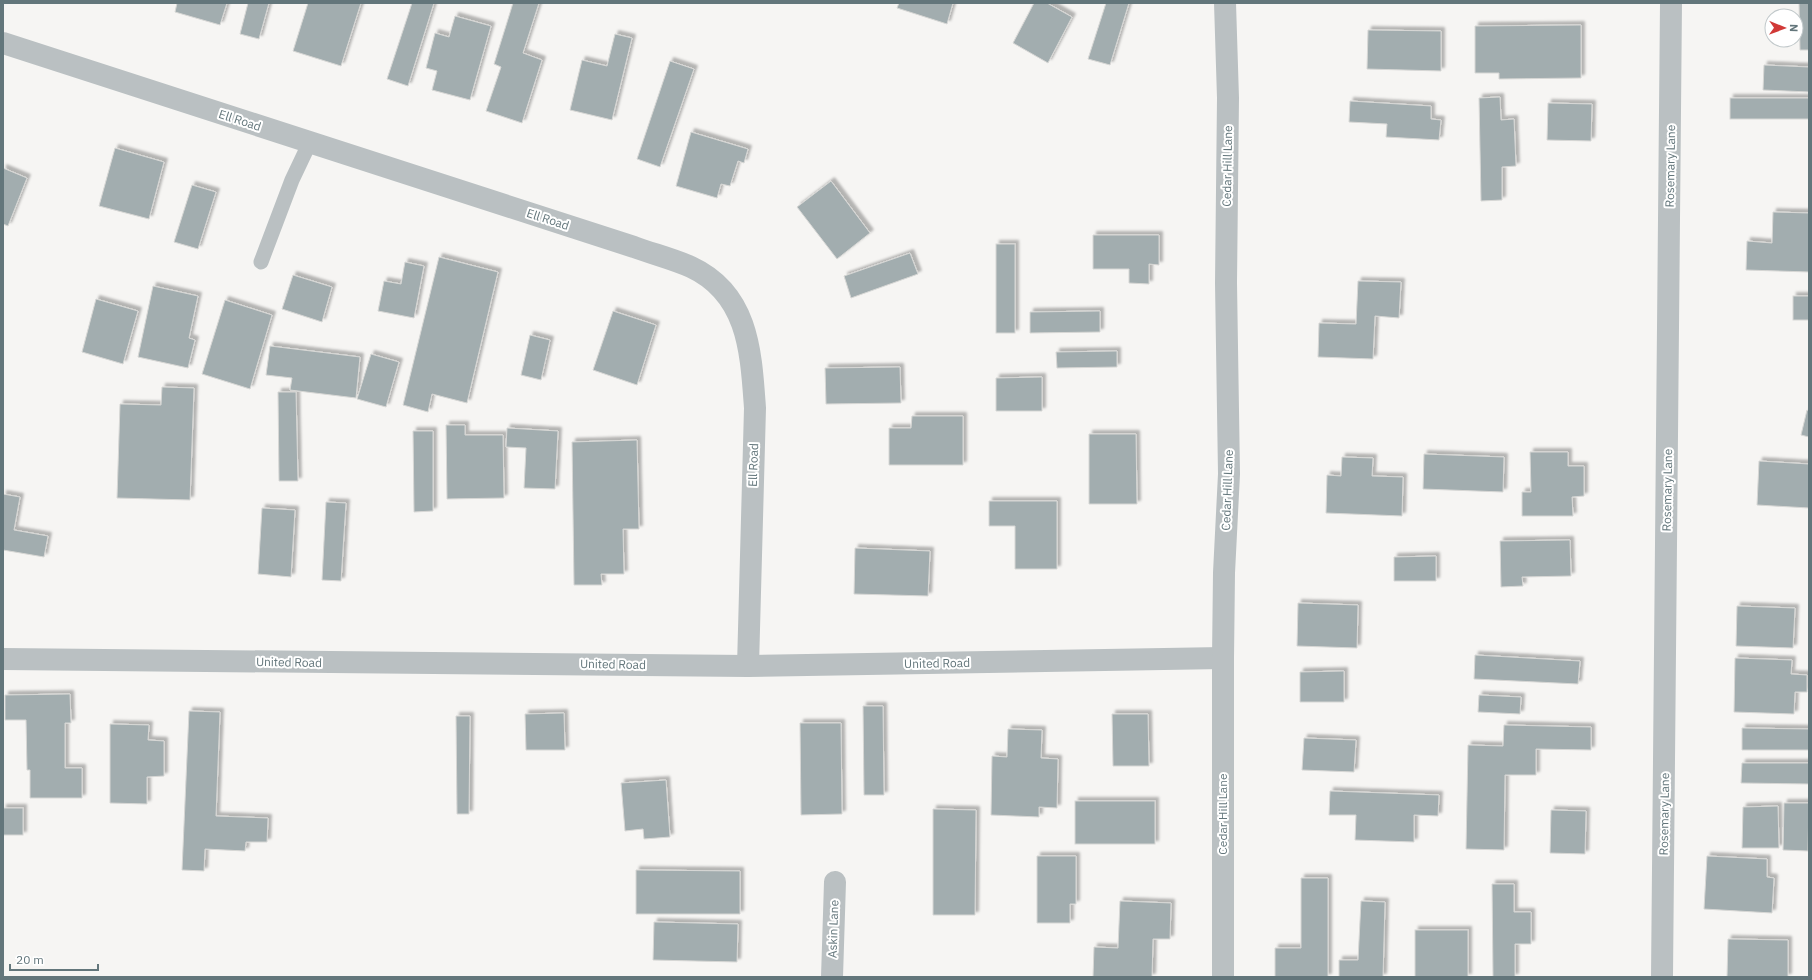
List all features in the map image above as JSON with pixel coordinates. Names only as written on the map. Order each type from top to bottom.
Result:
[{"type":"street","name":"Cedar Hill Lane","points":[[1223,977],[1224,573],[1229,474],[1226,283],[1228,98],[1225,3]]},
{"type":"street","name":"Rosemary Lane","points":[[1662,977],[1671,3]]},
{"type":"street","name":"Ell Road","points":[[3,43],[634,247],[692,267],[714,282],[733,303],[745,330],[752,366],[755,408],[748,666]]},
{"type":"street","name":"United Road","points":[[3,659],[748,666],[1223,658]]},
{"type":"street","name":"Askin Lane","points":[[832,977],[835,882]]},
{"type":"lane","points":[[261,262],[292,180],[310,142]]},
{"type":"building","points":[[177,3],[227,3],[220,25],[175,12]]},
{"type":"building","points":[[248,3],[269,3],[259,39],[240,34]]},
{"type":"building","points":[[308,3],[361,3],[341,66],[293,51]]},
{"type":"building","points":[[412,3],[434,3],[408,86],[387,79]]},
{"type":"building","points":[[513,3],[539,3],[523,53],[542,60],[522,123],[486,111],[501,67],[494,64]]},
{"type":"building","points":[[899,3],[953,3],[947,24],[897,8]]},
{"type":"building","points":[[1034,3],[1047,3],[1072,17],[1048,63],[1013,43]]},
{"type":"building","points":[[1106,3],[1129,3],[1110,65],[1088,59]]},
{"type":"building","points":[[1799,3],[1809,3],[1809,50],[1800,50],[1800,48],[1804,48],[1804,8],[1799,8]]},
{"type":"building","points":[[455,16],[491,26],[470,100],[432,90],[437,71],[426,68],[435,33],[449,37]]},
{"type":"building","points":[[1581,25],[1581,78],[1499,79],[1499,73],[1475,73],[1475,26]]},
{"type":"building","points":[[1368,30],[1441,31],[1441,71],[1367,69]]},
{"type":"building","points":[[615,34],[632,38],[612,120],[570,110],[582,60],[607,66]]},
{"type":"building","points":[[670,61],[694,69],[660,167],[637,159]]},
{"type":"building","points":[[1764,65],[1809,67],[1809,92],[1763,90]]},
{"type":"building","points":[[1500,97],[1501,120],[1514,119],[1516,166],[1502,167],[1502,200],[1481,201],[1479,98]]},
{"type":"building","points":[[1730,98],[1809,98],[1809,119],[1730,119]]},
{"type":"building","points":[[1350,101],[1431,106],[1431,119],[1441,120],[1439,140],[1386,137],[1387,124],[1349,122]]},
{"type":"building","points":[[1548,103],[1592,104],[1591,141],[1547,140]]},
{"type":"building","points":[[691,132],[748,149],[744,163],[738,161],[730,186],[721,184],[717,198],[676,186]]},
{"type":"building","points":[[115,148],[164,162],[149,219],[99,206]]},
{"type":"building","points":[[3,168],[27,178],[8,226],[3,224]]},
{"type":"building","points":[[831,181],[870,233],[837,259],[797,207]]},
{"type":"building","points":[[192,185],[216,192],[198,249],[174,242]]},
{"type":"building","points":[[1773,212],[1809,213],[1809,272],[1746,270],[1747,241],[1772,243]]},
{"type":"building","points":[[1093,235],[1159,235],[1159,265],[1149,264],[1149,284],[1129,283],[1129,269],[1093,269]]},
{"type":"building","points":[[996,244],[1015,244],[1015,333],[996,333]]},
{"type":"building","points":[[910,253],[918,274],[851,298],[844,276]]},
{"type":"building","points":[[439,257],[498,272],[467,403],[432,394],[428,412],[403,405]]},
{"type":"building","points":[[405,262],[424,266],[414,318],[378,311],[384,281],[401,284]]},
{"type":"building","points":[[293,275],[332,287],[322,322],[282,309]]},
{"type":"building","points":[[1358,281],[1401,282],[1399,318],[1375,316],[1373,359],[1318,357],[1319,323],[1356,324]]},
{"type":"building","points":[[153,286],[198,296],[189,338],[195,340],[188,368],[138,357]]},
{"type":"building","points":[[1793,296],[1809,296],[1809,320],[1793,320]]},
{"type":"building","points":[[96,299],[138,311],[123,364],[82,352]]},
{"type":"building","points":[[225,300],[272,315],[250,389],[202,374]]},
{"type":"building","points":[[613,311],[656,325],[637,385],[593,370]]},
{"type":"building","points":[[1100,311],[1100,332],[1030,333],[1030,312]]},
{"type":"building","points":[[530,335],[550,340],[541,380],[521,375]]},
{"type":"building","points":[[270,346],[360,357],[356,398],[290,390],[292,378],[266,375]]},
{"type":"building","points":[[1117,351],[1117,367],[1057,368],[1056,352]]},
{"type":"building","points":[[371,354],[399,362],[386,407],[357,399]]},
{"type":"building","points":[[900,367],[901,403],[826,404],[825,368]]},
{"type":"building","points":[[1042,377],[1042,411],[996,411],[996,378]]},
{"type":"building","points":[[162,387],[194,388],[190,500],[117,498],[120,404],[161,405]]},
{"type":"building","points":[[278,392],[296,392],[298,481],[279,481]]},
{"type":"building","points":[[1807,410],[1809,411],[1809,437],[1801,435]]},
{"type":"building","points":[[912,416],[963,416],[963,465],[889,465],[889,428],[911,428]]},
{"type":"building","points":[[446,425],[465,425],[465,435],[503,435],[504,498],[447,499]]},
{"type":"building","points":[[507,428],[558,431],[555,489],[524,488],[526,448],[506,447]]},
{"type":"building","points":[[413,431],[433,431],[433,511],[414,512]]},
{"type":"building","points":[[1089,434],[1136,434],[1137,504],[1089,504]]},
{"type":"building","points":[[637,440],[639,529],[623,529],[624,574],[601,574],[602,585],[574,585],[572,442]]},
{"type":"building","points":[[1530,452],[1568,452],[1568,466],[1584,466],[1584,496],[1572,497],[1573,516],[1522,516],[1522,492],[1531,492]]},
{"type":"building","points":[[1424,454],[1504,457],[1503,492],[1423,489]]},
{"type":"building","points":[[1342,457],[1373,458],[1372,476],[1403,477],[1402,516],[1326,513],[1327,475],[1341,476]]},
{"type":"building","points":[[1759,461],[1809,464],[1809,508],[1757,505]]},
{"type":"building","points":[[3,494],[20,497],[14,530],[48,536],[44,557],[3,550]]},
{"type":"building","points":[[989,501],[1057,501],[1057,569],[1015,569],[1015,526],[989,526]]},
{"type":"building","points":[[326,502],[346,503],[341,581],[322,580]]},
{"type":"building","points":[[262,508],[295,510],[291,577],[258,574]]},
{"type":"building","points":[[1570,540],[1571,576],[1522,577],[1523,586],[1501,587],[1500,541]]},
{"type":"building","points":[[855,548],[930,551],[928,596],[854,594]]},
{"type":"building","points":[[1436,556],[1436,581],[1394,581],[1394,557]]},
{"type":"building","points":[[1298,603],[1358,605],[1357,648],[1297,646]]},
{"type":"building","points":[[1737,606],[1795,608],[1793,648],[1736,646]]},
{"type":"building","points":[[1475,655],[1580,661],[1578,684],[1474,679]]},
{"type":"building","points":[[1735,658],[1792,660],[1791,674],[1807,675],[1807,692],[1795,692],[1794,714],[1734,712]]},
{"type":"building","points":[[1344,671],[1344,702],[1300,702],[1300,672]]},
{"type":"building","points":[[70,694],[71,723],[65,723],[65,768],[82,768],[82,798],[30,798],[30,770],[27,770],[26,720],[5,720],[5,695]]},
{"type":"building","points":[[1479,695],[1521,697],[1520,714],[1478,712]]},
{"type":"building","points":[[863,706],[883,706],[884,795],[864,795]]},
{"type":"building","points":[[189,711],[220,712],[216,816],[268,818],[267,842],[246,842],[245,851],[205,849],[204,871],[182,870]]},
{"type":"building","points":[[564,713],[565,750],[526,750],[525,714]]},
{"type":"building","points":[[1112,714],[1148,714],[1149,766],[1113,766]]},
{"type":"building","points":[[456,716],[470,716],[469,814],[457,814]]},
{"type":"building","points":[[800,723],[841,723],[842,814],[801,815]]},
{"type":"building","points":[[110,724],[149,725],[148,740],[164,741],[164,776],[147,777],[147,804],[110,803]]},
{"type":"building","points":[[1504,725],[1591,727],[1591,750],[1536,749],[1536,775],[1505,775],[1504,850],[1466,849],[1468,745],[1503,746]]},
{"type":"building","points":[[1742,728],[1809,729],[1809,750],[1742,750]]},
{"type":"building","points":[[1008,729],[1042,730],[1041,758],[1058,759],[1057,808],[1039,807],[1039,817],[991,815],[992,756],[1007,757]]},
{"type":"building","points":[[1304,738],[1356,740],[1354,772],[1302,770]]},
{"type":"building","points":[[1742,763],[1809,763],[1809,784],[1741,783]]},
{"type":"building","points":[[666,780],[670,837],[644,839],[643,829],[625,831],[621,783]]},
{"type":"building","points":[[1330,791],[1439,795],[1438,816],[1414,815],[1414,842],[1355,840],[1356,815],[1329,815]]},
{"type":"building","points":[[1075,801],[1155,801],[1155,844],[1075,844]]},
{"type":"building","points":[[1784,803],[1809,803],[1808,851],[1783,850]]},
{"type":"building","points":[[1778,806],[1779,848],[1742,848],[1743,807]]},
{"type":"building","points":[[3,808],[23,808],[23,835],[3,835]]},
{"type":"building","points":[[933,809],[976,810],[975,915],[933,915]]},
{"type":"building","points":[[1551,810],[1586,811],[1585,854],[1550,853]]},
{"type":"building","points":[[1037,856],[1076,856],[1076,904],[1070,904],[1070,923],[1037,923]]},
{"type":"building","points":[[1707,856],[1767,859],[1767,877],[1774,878],[1772,913],[1704,909]]},
{"type":"building","points":[[636,870],[740,871],[740,914],[636,914]]},
{"type":"building","points":[[1301,878],[1328,878],[1328,977],[1275,977],[1275,948],[1301,948]]},
{"type":"building","points":[[1492,884],[1514,884],[1514,912],[1531,912],[1531,944],[1515,944],[1515,977],[1493,977]]},
{"type":"building","points":[[1120,901],[1171,903],[1170,939],[1153,939],[1152,977],[1093,977],[1094,947],[1118,948]]},
{"type":"building","points":[[1361,901],[1385,902],[1383,977],[1339,977],[1339,960],[1358,960]]},
{"type":"building","points":[[654,922],[738,924],[737,962],[653,960]]},
{"type":"building","points":[[1415,930],[1468,930],[1468,977],[1415,977]]},
{"type":"building","points":[[1728,939],[1788,940],[1788,977],[1727,977]]}]
